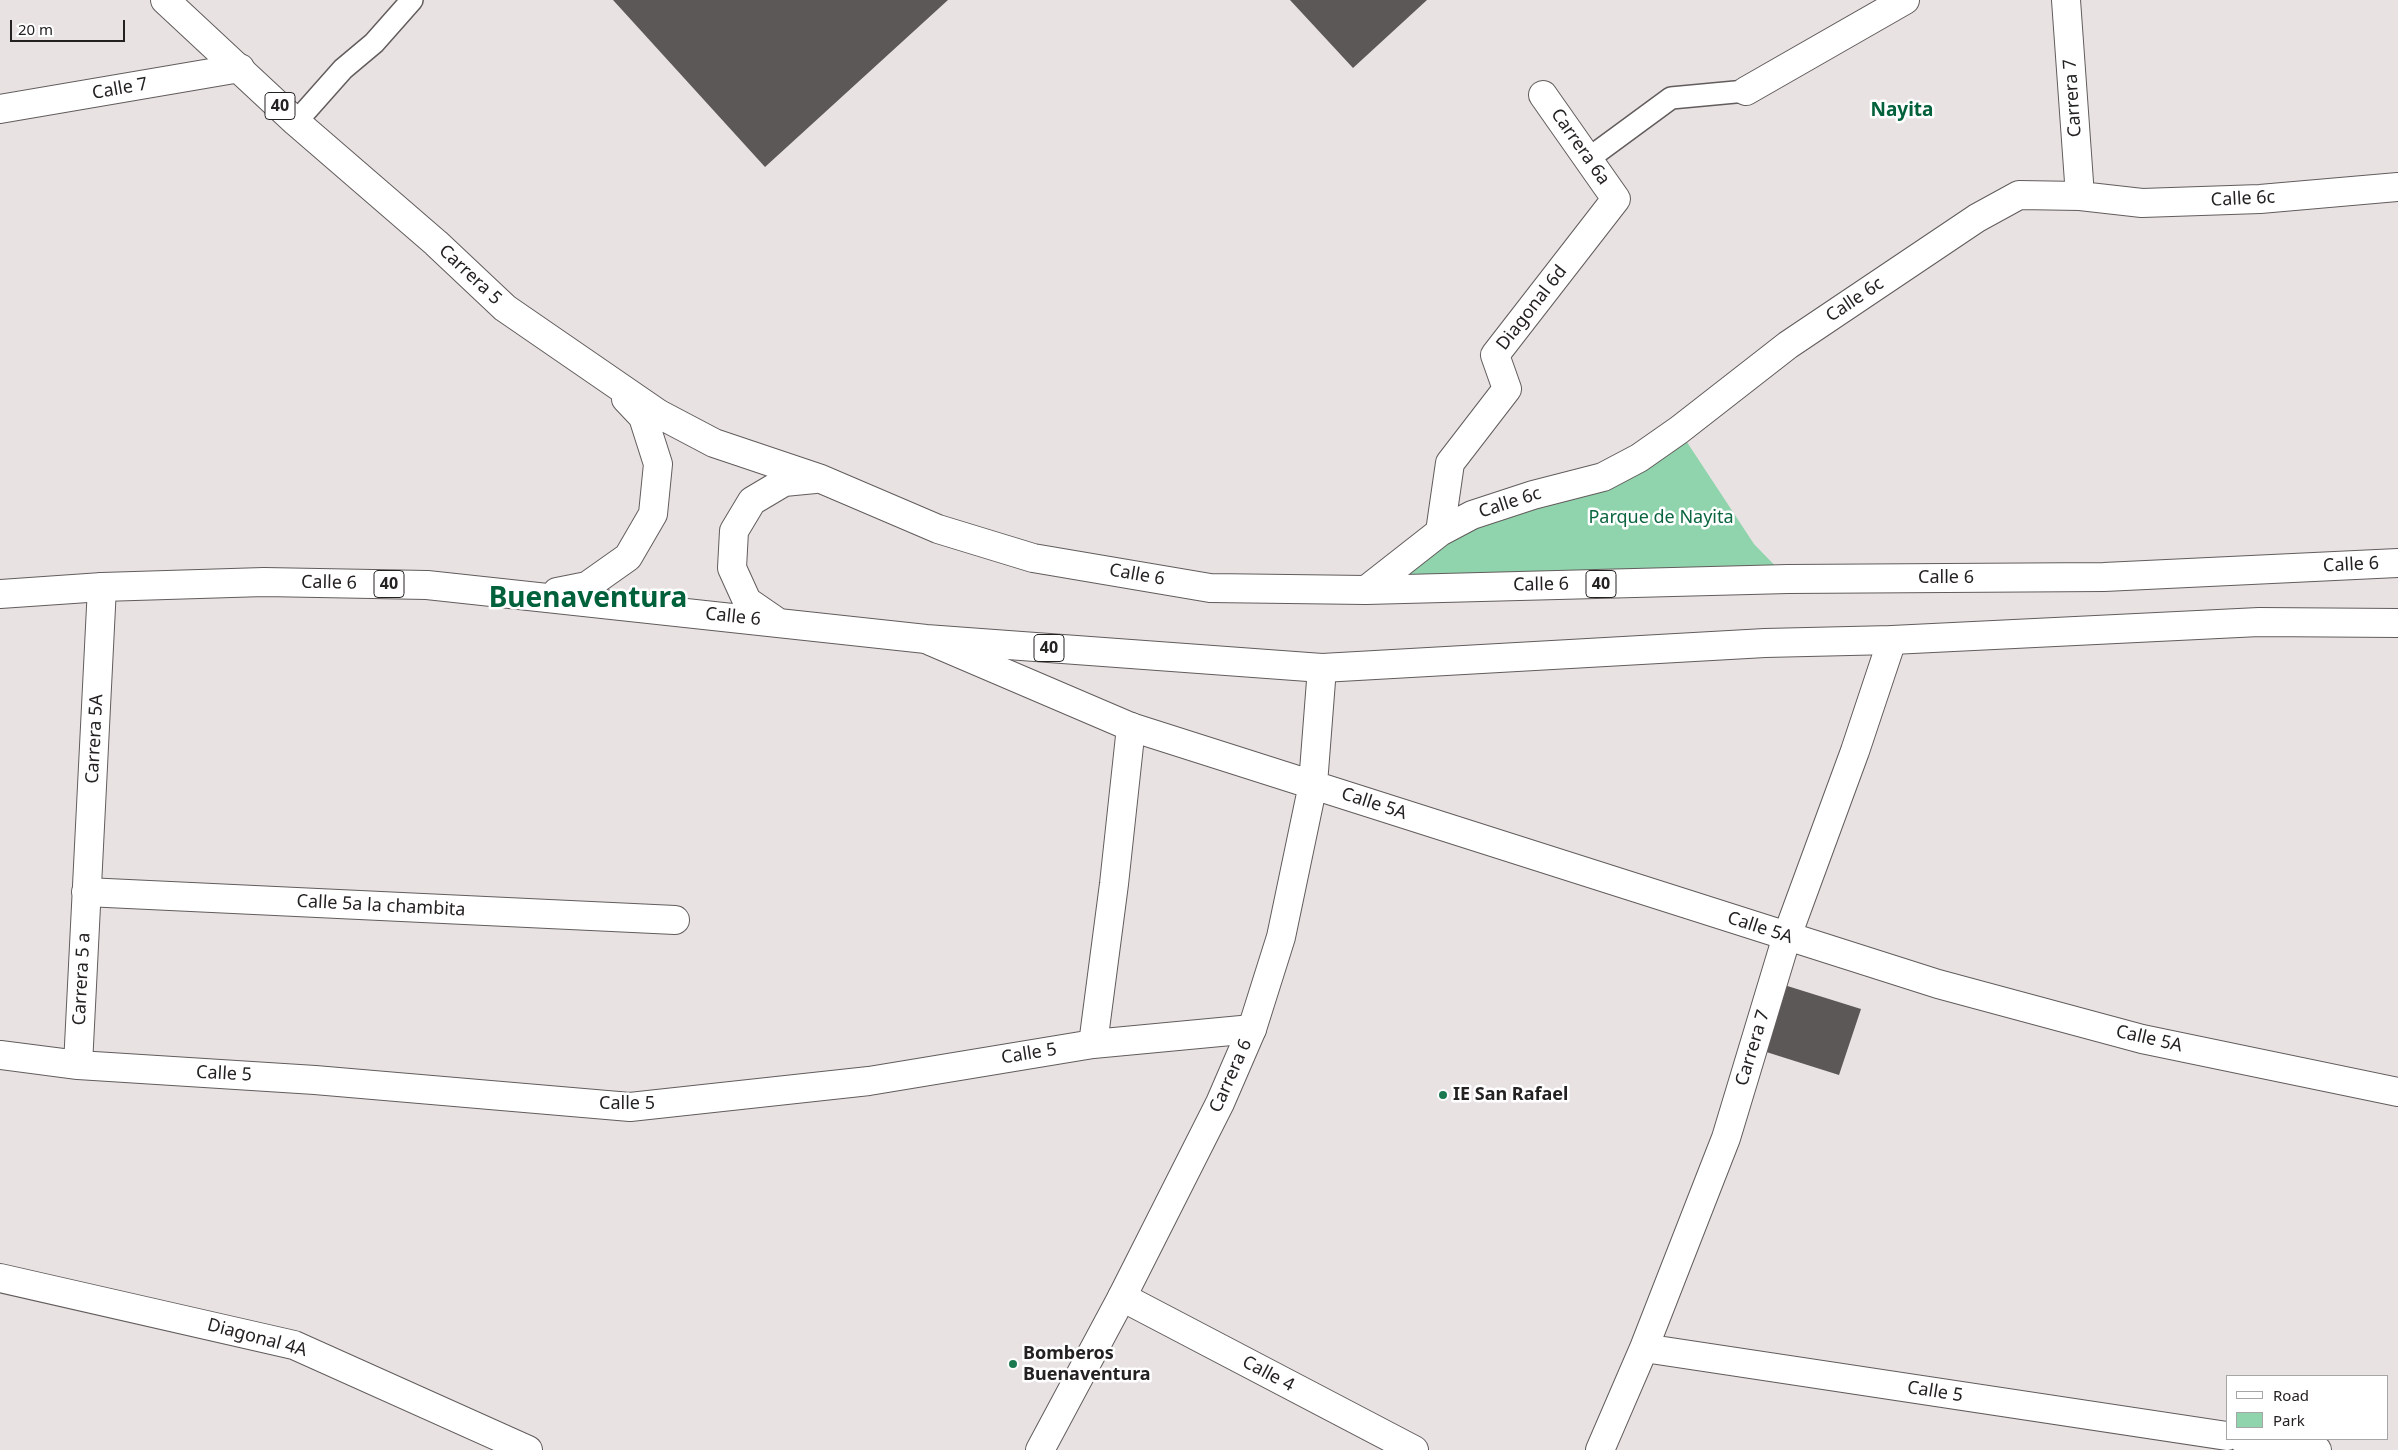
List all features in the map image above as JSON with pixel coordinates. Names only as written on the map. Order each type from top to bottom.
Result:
[{"type":"main road","name":"Carrera 5","points":[[166,0],[296,122],[436,243],[506,308],[659,414],[714,443],[821,479]]},
{"type":"main road","points":[[1746,91],[1905,0]]},
{"type":"main road","name":"Carrera 7","points":[[2066,0],[2080,196]]},
{"type":"main road","name":"Calle 7","points":[[0,110],[240,68]]},
{"type":"main road","name":"Carrera 6a","points":[[1543,94],[1616,199]]},
{"type":"main road","name":"Calle 6c","points":[[1366,590],[1440,532],[1472,515],[1534,495],[1602,477],[1639,458],[1679,430],[1788,345],[1977,218],[2019,195],[2080,196],[2142,203],[2260,199],[2398,187]]},
{"type":"main road","name":"Diagonal 6d","points":[[1440,532],[1450,463],[1507,390],[1495,355],[1616,199]]},
{"type":"main road","points":[[538,596],[587,586],[628,557],[653,514],[658,464],[643,417],[609,381]]},
{"type":"main road","points":[[777,622],[748,601],[732,568],[734,531],[752,501],[784,482],[821,479]]},
{"type":"main road","name":"Calle 6","points":[[821,479],[938,529],[1033,558],[1210,588],[1366,590],[1788,579],[2104,577],[2398,562]]},
{"type":"main road","name":"Calle 6","points":[[0,594],[102,587],[264,582],[417,584],[777,622],[926,640],[1322,668],[1765,643],[1892,640],[2259,622],[2398,623]]},
{"type":"main road","name":"Carrera 5A","points":[[86,892],[102,587]]},
{"type":"main road","name":"Calle 6","points":[[926,640],[1131,727]]},
{"type":"main road","name":"Carrera 7","points":[[1600,1450],[1644,1348],[1726,1138],[1787,936],[1855,751],[1892,640]]},
{"type":"main road","name":"Carrera 6","points":[[1040,1450],[1122,1297],[1220,1103],[1252,1030],[1281,937],[1312,784],[1322,668]]},
{"type":"main road","points":[[1093,1044],[1114,884],[1131,727]]},
{"type":"main road","name":"Calle 5A","points":[[1131,727],[1938,984],[2132,1036],[2398,1092]]},
{"type":"main road","name":"Calle 5a la chambita","points":[[86,892],[676,920]]},
{"type":"main road","name":"Carrera 5 a","points":[[78,1065],[86,892]]},
{"type":"main road","name":"Calle 5","points":[[0,1055],[78,1065],[316,1080],[630,1107],[868,1081],[1093,1044],[1252,1030]]},
{"type":"main road","name":"Diagonal 4A","points":[[0,1278],[294,1345],[528,1450]]},
{"type":"main road","name":"Calle 4","points":[[1122,1297],[1414,1450]]},
{"type":"main road","name":"Calle 5","points":[[1644,1348],[2226,1436]]},
{"type":"main road","points":[[2250,1440],[2317,1450]]},
{"type":"lane","points":[[296,122],[343,69],[374,43],[412,0]]},
{"type":"lane","points":[[1588,159],[1671,98],[1746,91]]},
{"type":"green space","name":"Parque de Nayita","points":[[1679,430],[1754,544],[1788,579],[1366,590],[1440,532],[1533,495]]},
{"type":"building","points":[[613,0],[948,0],[765,167]]},
{"type":"building","points":[[1290,0],[1427,0],[1353,68]]},
{"type":"building","points":[[1781,984],[1861,1009],[1839,1075],[1760,1050]]},
{"type":"place","name":"IE San Rafael","points":[[1443,1095]]},
{"type":"place","name":"Bomberos Buenaventura","points":[[1013,1364]]},
{"type":"district","name":"Nayita","points":[[1902,111]]},
{"type":"district","name":"Buenaventura","points":[[588,599]]}]
